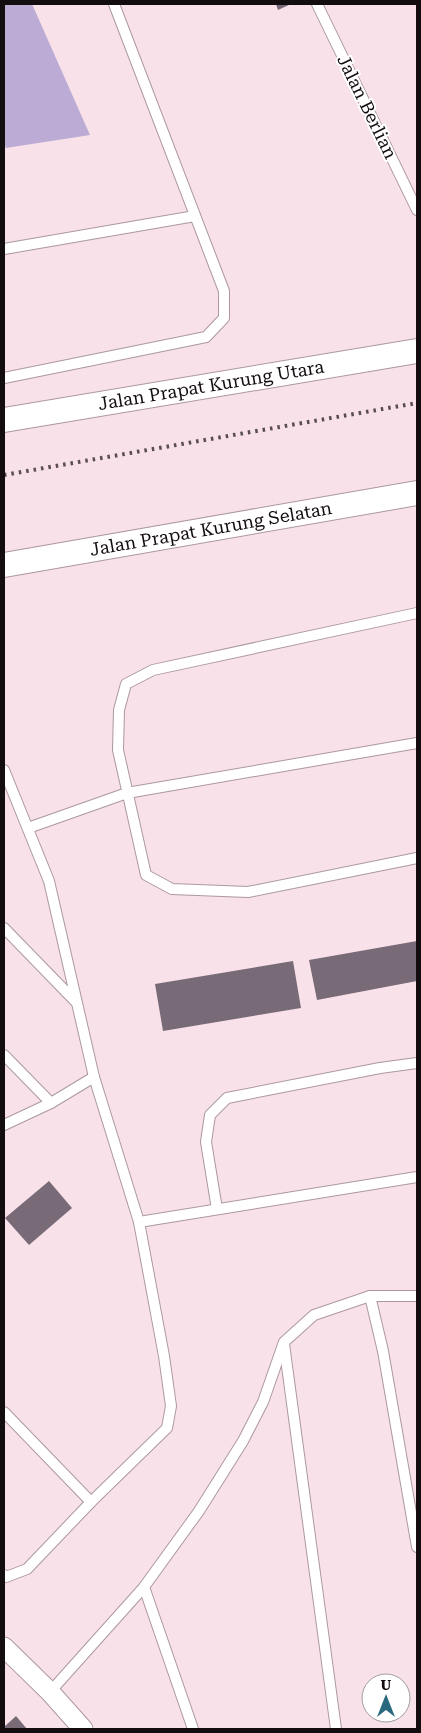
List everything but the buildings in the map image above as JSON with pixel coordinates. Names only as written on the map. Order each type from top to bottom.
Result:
[{"type":"street","name":"Jalan Prapat Kurung Utara","points":[[4,420],[417,351]]},
{"type":"street","name":"Jalan Prapat Kurung Selatan","points":[[4,565],[417,493]]},
{"type":"street","points":[[4,1647],[50,1692],[83,1729]]},
{"type":"lane","points":[[4,378],[206,337],[224,318],[224,290],[114,4]]},
{"type":"lane","name":"Jalan Berlian","points":[[317,4],[417,210]]},
{"type":"lane","points":[[4,250],[195,216]]},
{"type":"lane","points":[[417,612],[154,670],[126,684],[119,710],[118,750],[146,875],[172,890],[248,892],[417,858]]},
{"type":"lane","points":[[28,828],[127,793],[417,743]]},
{"type":"lane","points":[[4,770],[49,881],[94,1077],[139,1222],[159,1328],[171,1406],[167,1428],[91,1502],[27,1569],[6,1577],[4,1575]]},
{"type":"lane","points":[[4,928],[76,1001]]},
{"type":"lane","points":[[4,1055],[50,1103]]},
{"type":"lane","points":[[216,1210],[206,1142],[210,1115],[227,1098],[417,1062]]},
{"type":"lane","points":[[4,1125],[50,1103],[94,1077]]},
{"type":"lane","points":[[139,1222],[417,1177]]},
{"type":"lane","points":[[370,1296],[383,1351],[417,1547]]},
{"type":"lane","points":[[50,1692],[144,1587],[199,1511],[244,1441],[263,1402],[284,1342],[314,1315],[370,1296],[417,1296]]},
{"type":"lane","points":[[284,1342],[336,1729]]},
{"type":"lane","points":[[4,1412],[91,1502]]},
{"type":"lane","points":[[144,1587],[193,1729]]},
{"type":"shaded area","points":[[4,4],[32,4],[90,135],[6,148],[4,143]]},
{"type":"railway","points":[[4,475],[417,403]]}]
